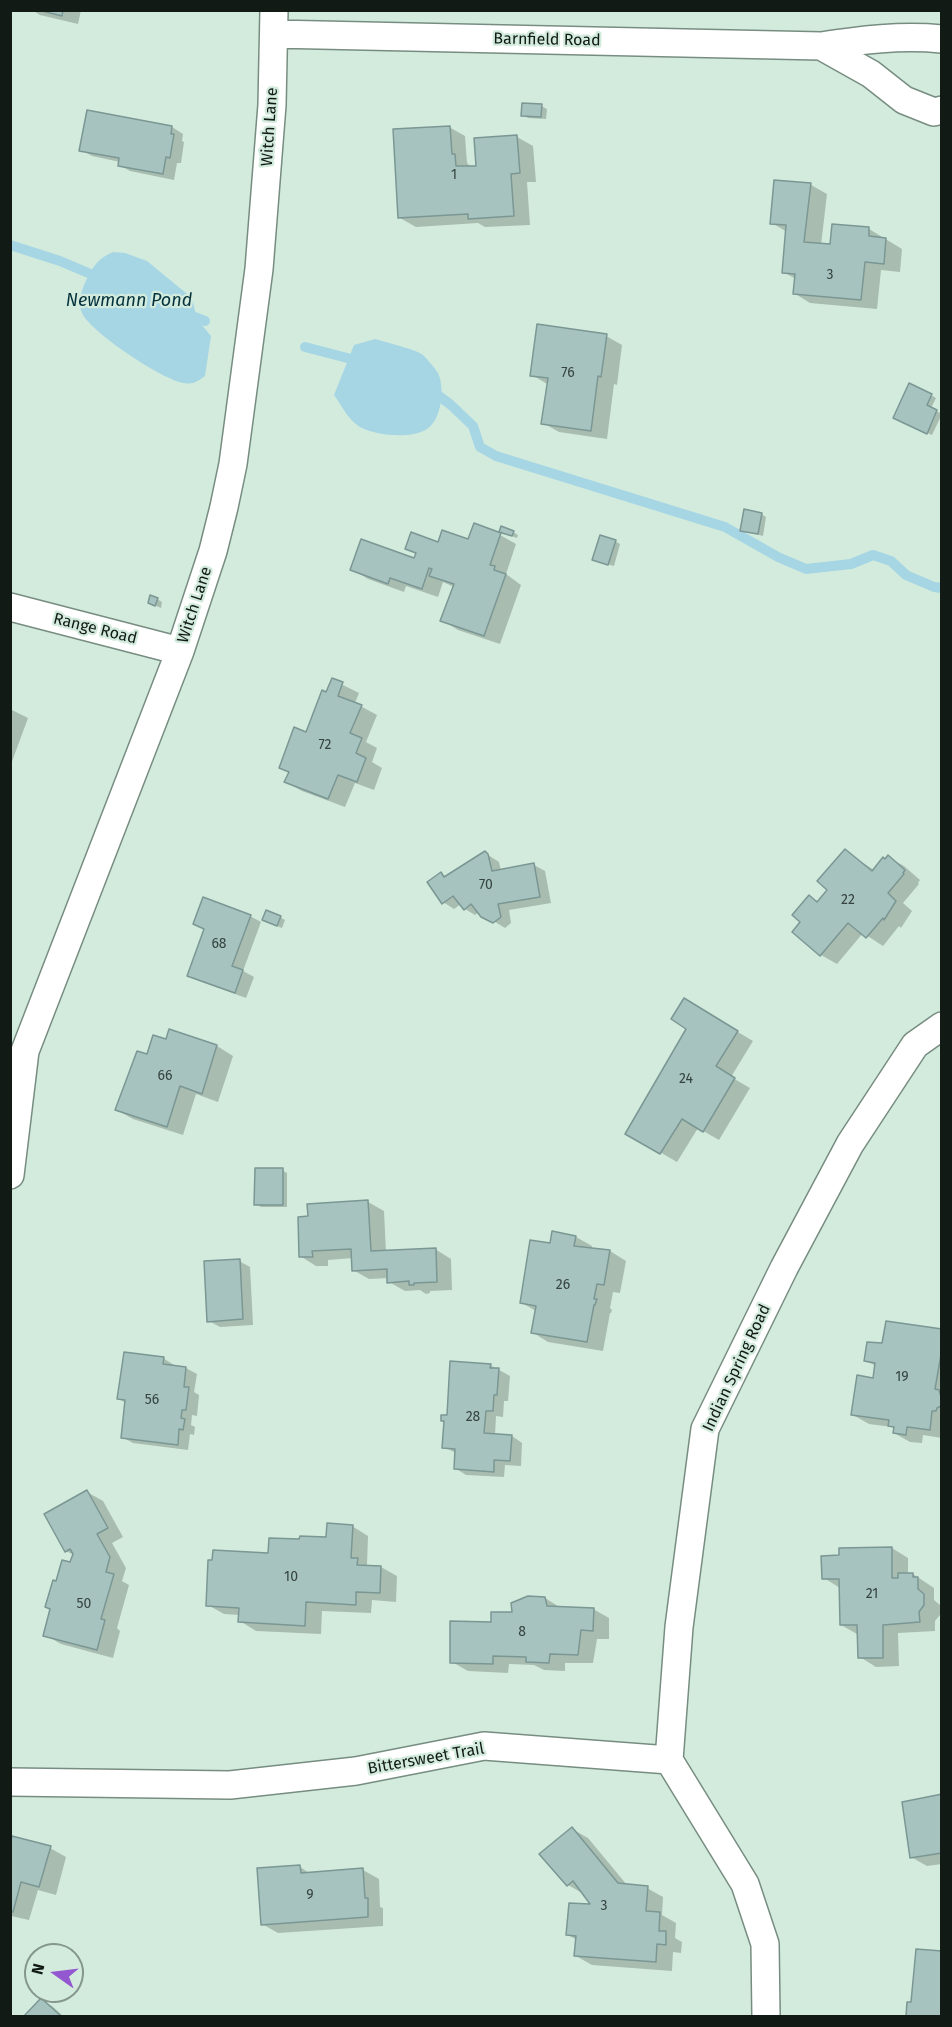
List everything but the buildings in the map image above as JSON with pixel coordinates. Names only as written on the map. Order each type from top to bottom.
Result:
[{"type":"street","name":"Barnfield Road","points":[[274,22],[821,46],[877,38],[917,36],[942,39]]},
{"type":"street","name":"Witch Lane","points":[[10,1175],[18,1050],[180,651],[213,551],[233,464],[259,269],[272,105],[274,22]]},
{"type":"street","name":"Barnfield Road","points":[[821,46],[871,74],[904,100],[934,112],[942,110]]},
{"type":"street","name":"Range Road","points":[[10,607],[180,651]]},
{"type":"street","name":"Indian Spring Road","points":[[669,1760],[679,1627],[705,1429],[784,1268],[850,1144],[915,1046],[942,1026]]},
{"type":"street","name":"Bittersweet Trail","points":[[10,1782],[230,1785],[356,1771],[484,1746],[669,1760]]},
{"type":"street","points":[[669,1760],[745,1884],[765,1944],[766,2016]]},
{"type":"water","name":"Newmann Pond","points":[[113,252],[125,253],[147,261],[192,298],[197,319],[211,336],[205,376],[198,381],[184,383],[174,380],[145,365],[112,343],[82,313],[81,295],[90,272],[101,259]]},
{"type":"water","points":[[375,339],[420,353],[438,373],[441,403],[436,418],[427,429],[403,435],[375,433],[352,421],[334,395],[354,345]]},
{"type":"waterway","points":[[10,245],[60,261],[100,278]]},
{"type":"waterway","points":[[184,313],[205,321]]},
{"type":"waterway","points":[[305,347],[359,361]]},
{"type":"waterway","points":[[431,390],[473,426],[480,447],[496,456],[725,527],[778,557],[806,569],[851,564],[873,555],[891,561],[906,575],[942,588]]}]
